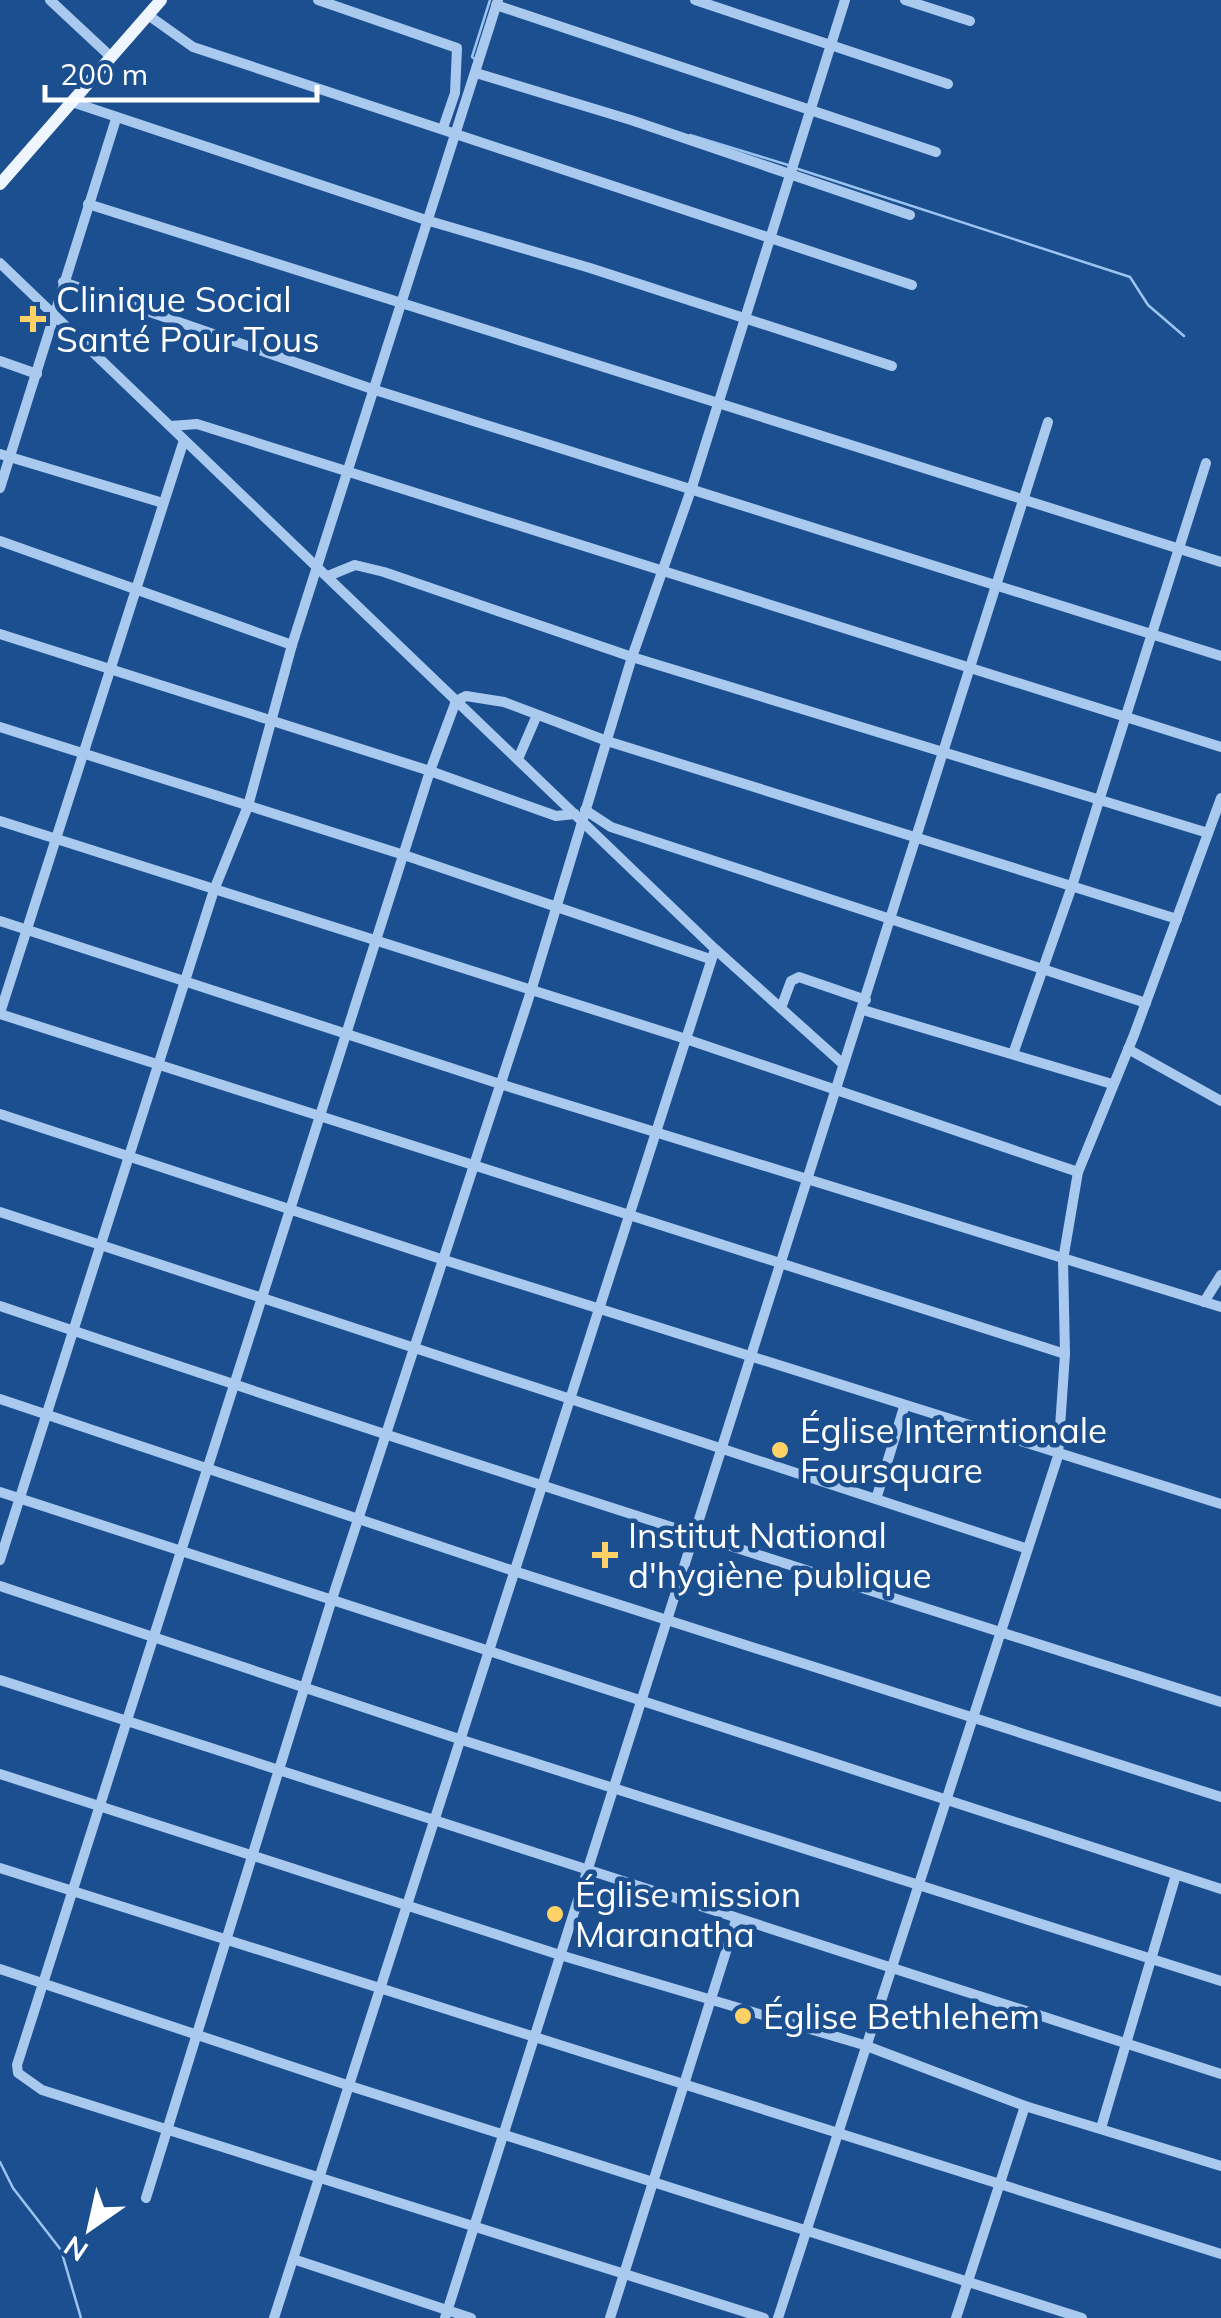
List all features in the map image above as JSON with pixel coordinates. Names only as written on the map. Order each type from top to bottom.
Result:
[{"type":"main road","points":[[0,184],[161,0]]},
{"type":"street","points":[[50,0],[112,57]]},
{"type":"street","points":[[0,1560],[162,1063],[214,890],[248,806],[292,645],[403,305],[449,130],[458,48],[318,0]]},
{"type":"street","points":[[696,0],[830,48],[948,84]]},
{"type":"street","points":[[146,2198],[331,1602],[531,991],[580,815],[692,488],[845,0]]},
{"type":"street","points":[[904,0],[970,21]]},
{"type":"street","points":[[449,130],[476,71],[497,2],[936,152]]},
{"type":"street","points":[[148,15],[193,47],[912,285]]},
{"type":"street","points":[[476,71],[791,168],[910,215]]},
{"type":"street","points":[[72,102],[116,120],[426,220],[590,268],[892,366]]},
{"type":"street","points":[[0,488],[5,455],[37,374],[52,314],[116,120]]},
{"type":"street","points":[[88,204],[403,305],[719,400],[1023,502],[1221,562]]},
{"type":"street","points":[[0,263],[580,815],[712,954],[781,1008],[842,1064]]},
{"type":"street","points":[[62,282],[375,390],[1221,656]]},
{"type":"street","points":[[0,361],[37,374]]},
{"type":"street","points":[[446,2314],[842,1064],[946,753],[1048,422]]},
{"type":"street","points":[[171,426],[197,424],[350,470],[1221,747]]},
{"type":"street","points":[[184,440],[0,1014],[1065,1354]]},
{"type":"street","points":[[5,455],[162,502]]},
{"type":"street","points":[[1013,1054],[1072,886],[1206,463]]},
{"type":"street","points":[[0,541],[292,645]]},
{"type":"street","points":[[328,576],[355,565],[384,572],[632,657],[1208,834]]},
{"type":"street","points":[[0,634],[271,724],[430,771],[556,816],[580,815],[891,922],[1146,1003]]},
{"type":"street","points":[[456,701],[478,696],[607,741],[1176,920]]},
{"type":"street","points":[[456,701],[430,771],[152,1635],[42,1983],[18,2073],[42,2090],[764,2318]]},
{"type":"street","points":[[518,759],[537,715]]},
{"type":"street","points":[[0,727],[712,954]]},
{"type":"street","points":[[778,2318],[943,1798],[1058,1456],[1065,1354],[1063,1260],[1078,1172],[1146,1003],[1221,798]]},
{"type":"street","points":[[0,820],[683,1038],[1078,1172]]},
{"type":"street","points":[[0,920],[500,1084],[1221,1307]]},
{"type":"street","points":[[274,2318],[518,1572],[712,954]]},
{"type":"street","points":[[781,1008],[791,981],[799,978],[864,1005],[1112,1084]]},
{"type":"street","points":[[1128,1049],[1221,1102]]},
{"type":"street","points":[[0,1114],[750,1358],[1221,1504]]},
{"type":"street","points":[[0,1212],[412,1351],[877,1496],[1025,1548]]},
{"type":"street","points":[[1204,1302],[1221,1275]]},
{"type":"street","points":[[0,1306],[234,1381],[542,1488],[1221,1702]]},
{"type":"street","points":[[0,1399],[518,1572],[1221,1796]]},
{"type":"street","points":[[877,1496],[904,1407]]},
{"type":"street","points":[[0,1492],[1221,1889]]},
{"type":"street","points":[[0,1586],[462,1740],[1221,1981]]},
{"type":"street","points":[[0,1680],[584,1872],[1221,2074]]},
{"type":"street","points":[[0,1774],[560,1954],[864,2045],[1025,2106],[1221,2166]]},
{"type":"street","points":[[0,1868],[1221,2254]]},
{"type":"street","points":[[1101,2128],[1176,1876]]},
{"type":"street","points":[[610,2318],[736,1920]]},
{"type":"street","points":[[0,1969],[350,2086],[1082,2318]]},
{"type":"street","points":[[956,2318],[1025,2106]]},
{"type":"street","points":[[294,2259],[446,2314],[471,2318]]},
{"type":"waterway","points":[[476,60],[472,57],[490,0]]},
{"type":"waterway","points":[[690,135],[788,165]]},
{"type":"waterway","points":[[795,168],[1130,277],[1148,305],[1184,336]]},
{"type":"waterway","points":[[0,2162],[13,2188],[61,2250],[81,2318]]},
{"type":"place","name":"Clinique Social Santé Pour Tous","points":[[33,319]]},
{"type":"place","name":"Église Interntionale Foursquare","points":[[780,1450]]},
{"type":"place","name":"Institut National d'hygiène publique","points":[[605,1555]]},
{"type":"place","name":"Église mission Maranatha","points":[[555,1914]]},
{"type":"place","name":"Église Bethlehem","points":[[743,2016]]}]
